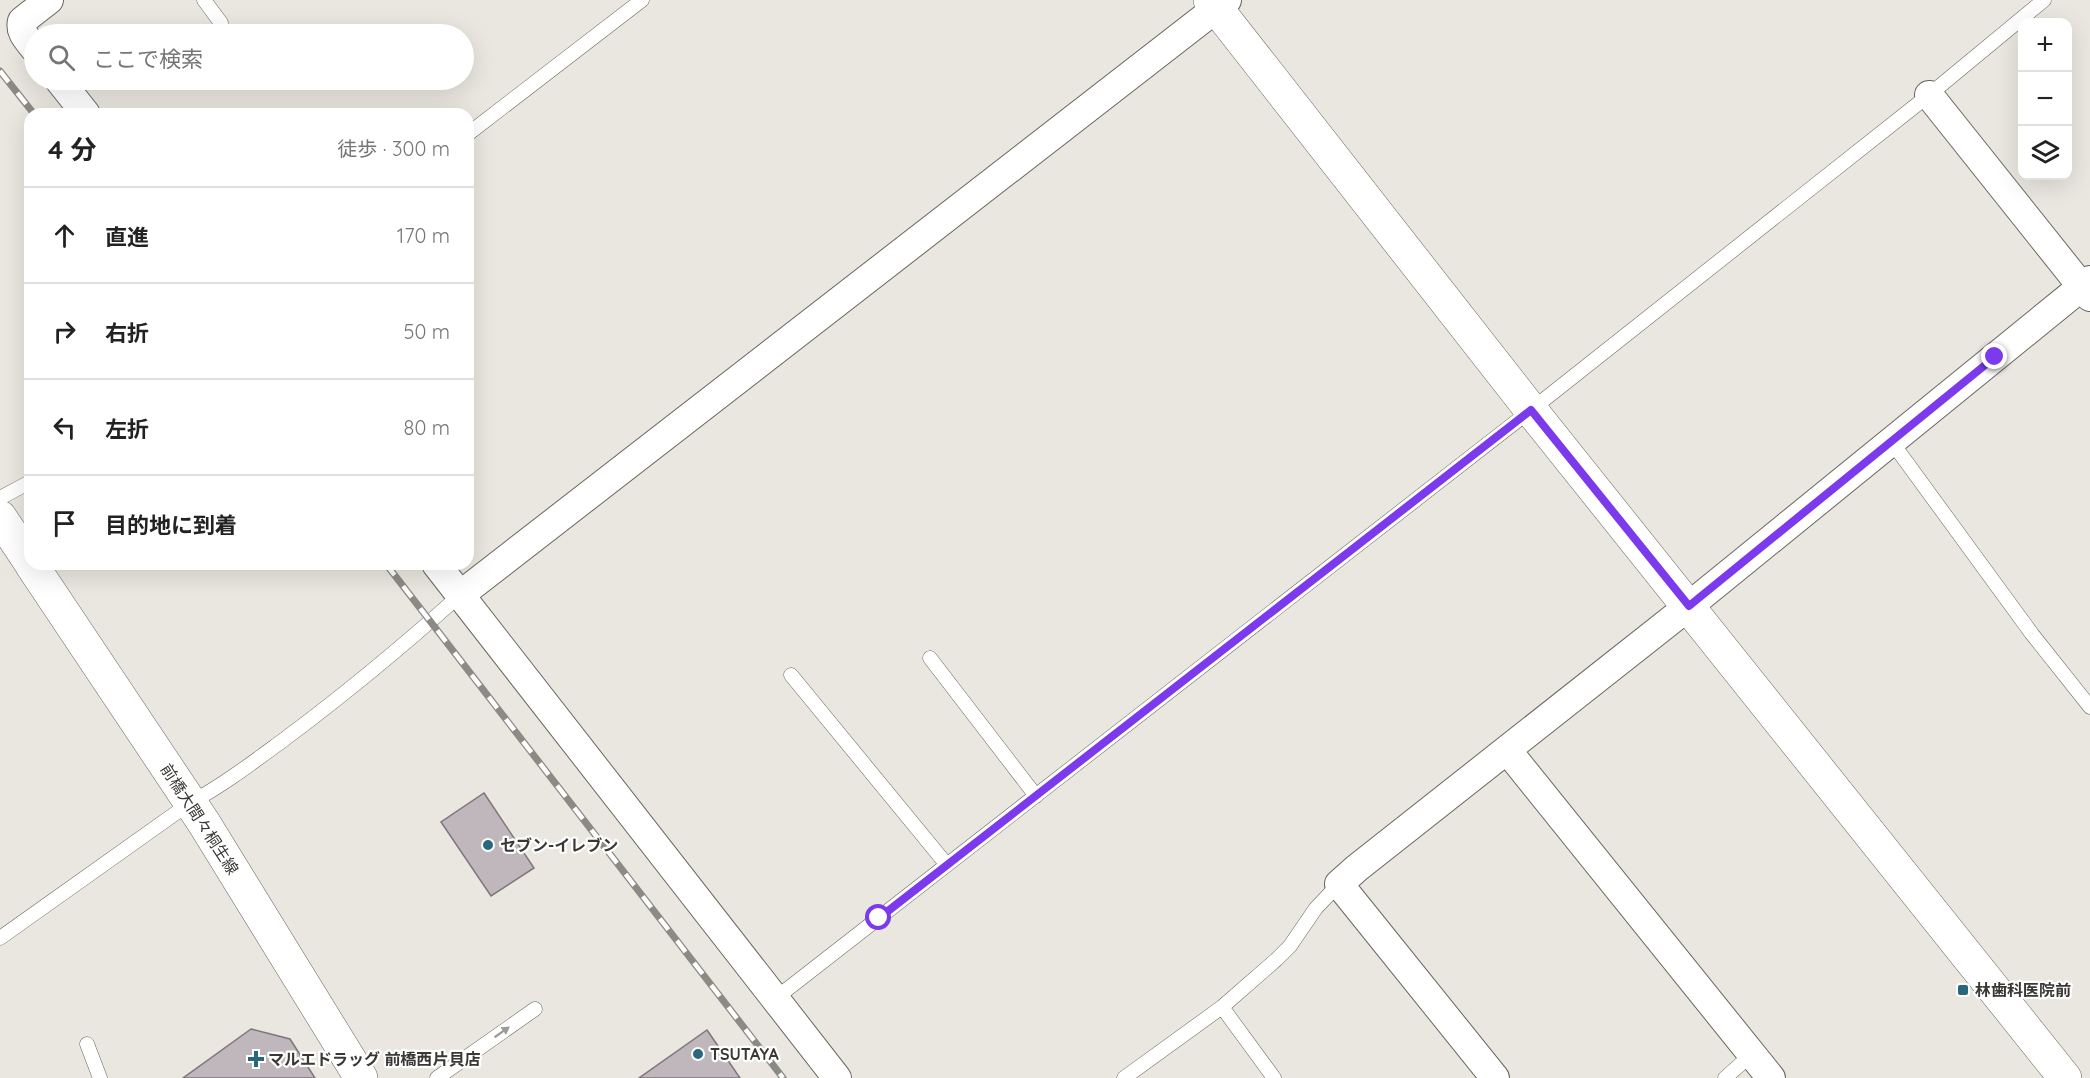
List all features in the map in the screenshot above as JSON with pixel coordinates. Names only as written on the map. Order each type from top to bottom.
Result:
[{"type":"street","points":[[24,34],[20,26],[22,21],[49,0]]},
{"type":"street","points":[[460,595],[1218,3],[1531,410],[2065,1078]]},
{"type":"street","points":[[67,90],[81,108]]},
{"type":"street","points":[[1495,1078],[1339,884],[1689,606],[1891,441],[2087,288],[1929,95]]},
{"type":"street","name":"前橋大間々桐生線","points":[[33,570],[190,803],[361,1078]]},
{"type":"street","points":[[441,570],[837,1078]]},
{"type":"street","points":[[1507,750],[1771,1078]]},
{"type":"lane","points":[[204,0],[221,23]]},
{"type":"lane","points":[[474,130],[642,0]]},
{"type":"lane","points":[[776,998],[1531,410],[1929,95],[2044,0]]},
{"type":"lane","points":[[1891,441],[2032,634],[2090,707]]},
{"type":"lane","points":[[0,498],[24,485]]},
{"type":"lane","points":[[0,938],[190,803],[219,786],[330,705],[460,595]]},
{"type":"lane","points":[[930,658],[1036,796]]},
{"type":"lane","points":[[790,675],[947,865]]},
{"type":"lane","points":[[1124,1078],[1222,1007],[1290,946],[1316,908],[1339,884]]},
{"type":"lane","points":[[1222,1007],[1274,1078]]},
{"type":"lane","points":[[437,1078],[535,1009]]},
{"type":"lane","points":[[87,1044],[100,1078]]},
{"type":"lane","points":[[1725,1078],[1752,1054]]},
{"type":"building","name":"セブン-イレブン","points":[[484,793],[534,868],[491,896],[441,822]]},
{"type":"building","name":"マルエドラッグ 前橋西片貝店","points":[[251,1029],[290,1039],[315,1078],[183,1078]]},
{"type":"building","name":"TSUTAYA","points":[[707,1030],[740,1078],[639,1078]]},
{"type":"railway","points":[[0,71],[29,108]]},
{"type":"railway","points":[[391,570],[783,1078]]},
{"type":"place","name":"セブン-イレブン","points":[[488,845]]},
{"type":"place","name":"林歯科医院前","points":[[1963,990]]},
{"type":"place","name":"TSUTAYA","points":[[698,1054]]},
{"type":"place","name":"マルエドラッグ 前橋西片貝店","points":[[256,1059]]},
{"type":"route","points":[[879,918],[1531,410],[1689,606],[1995,357]]}]
